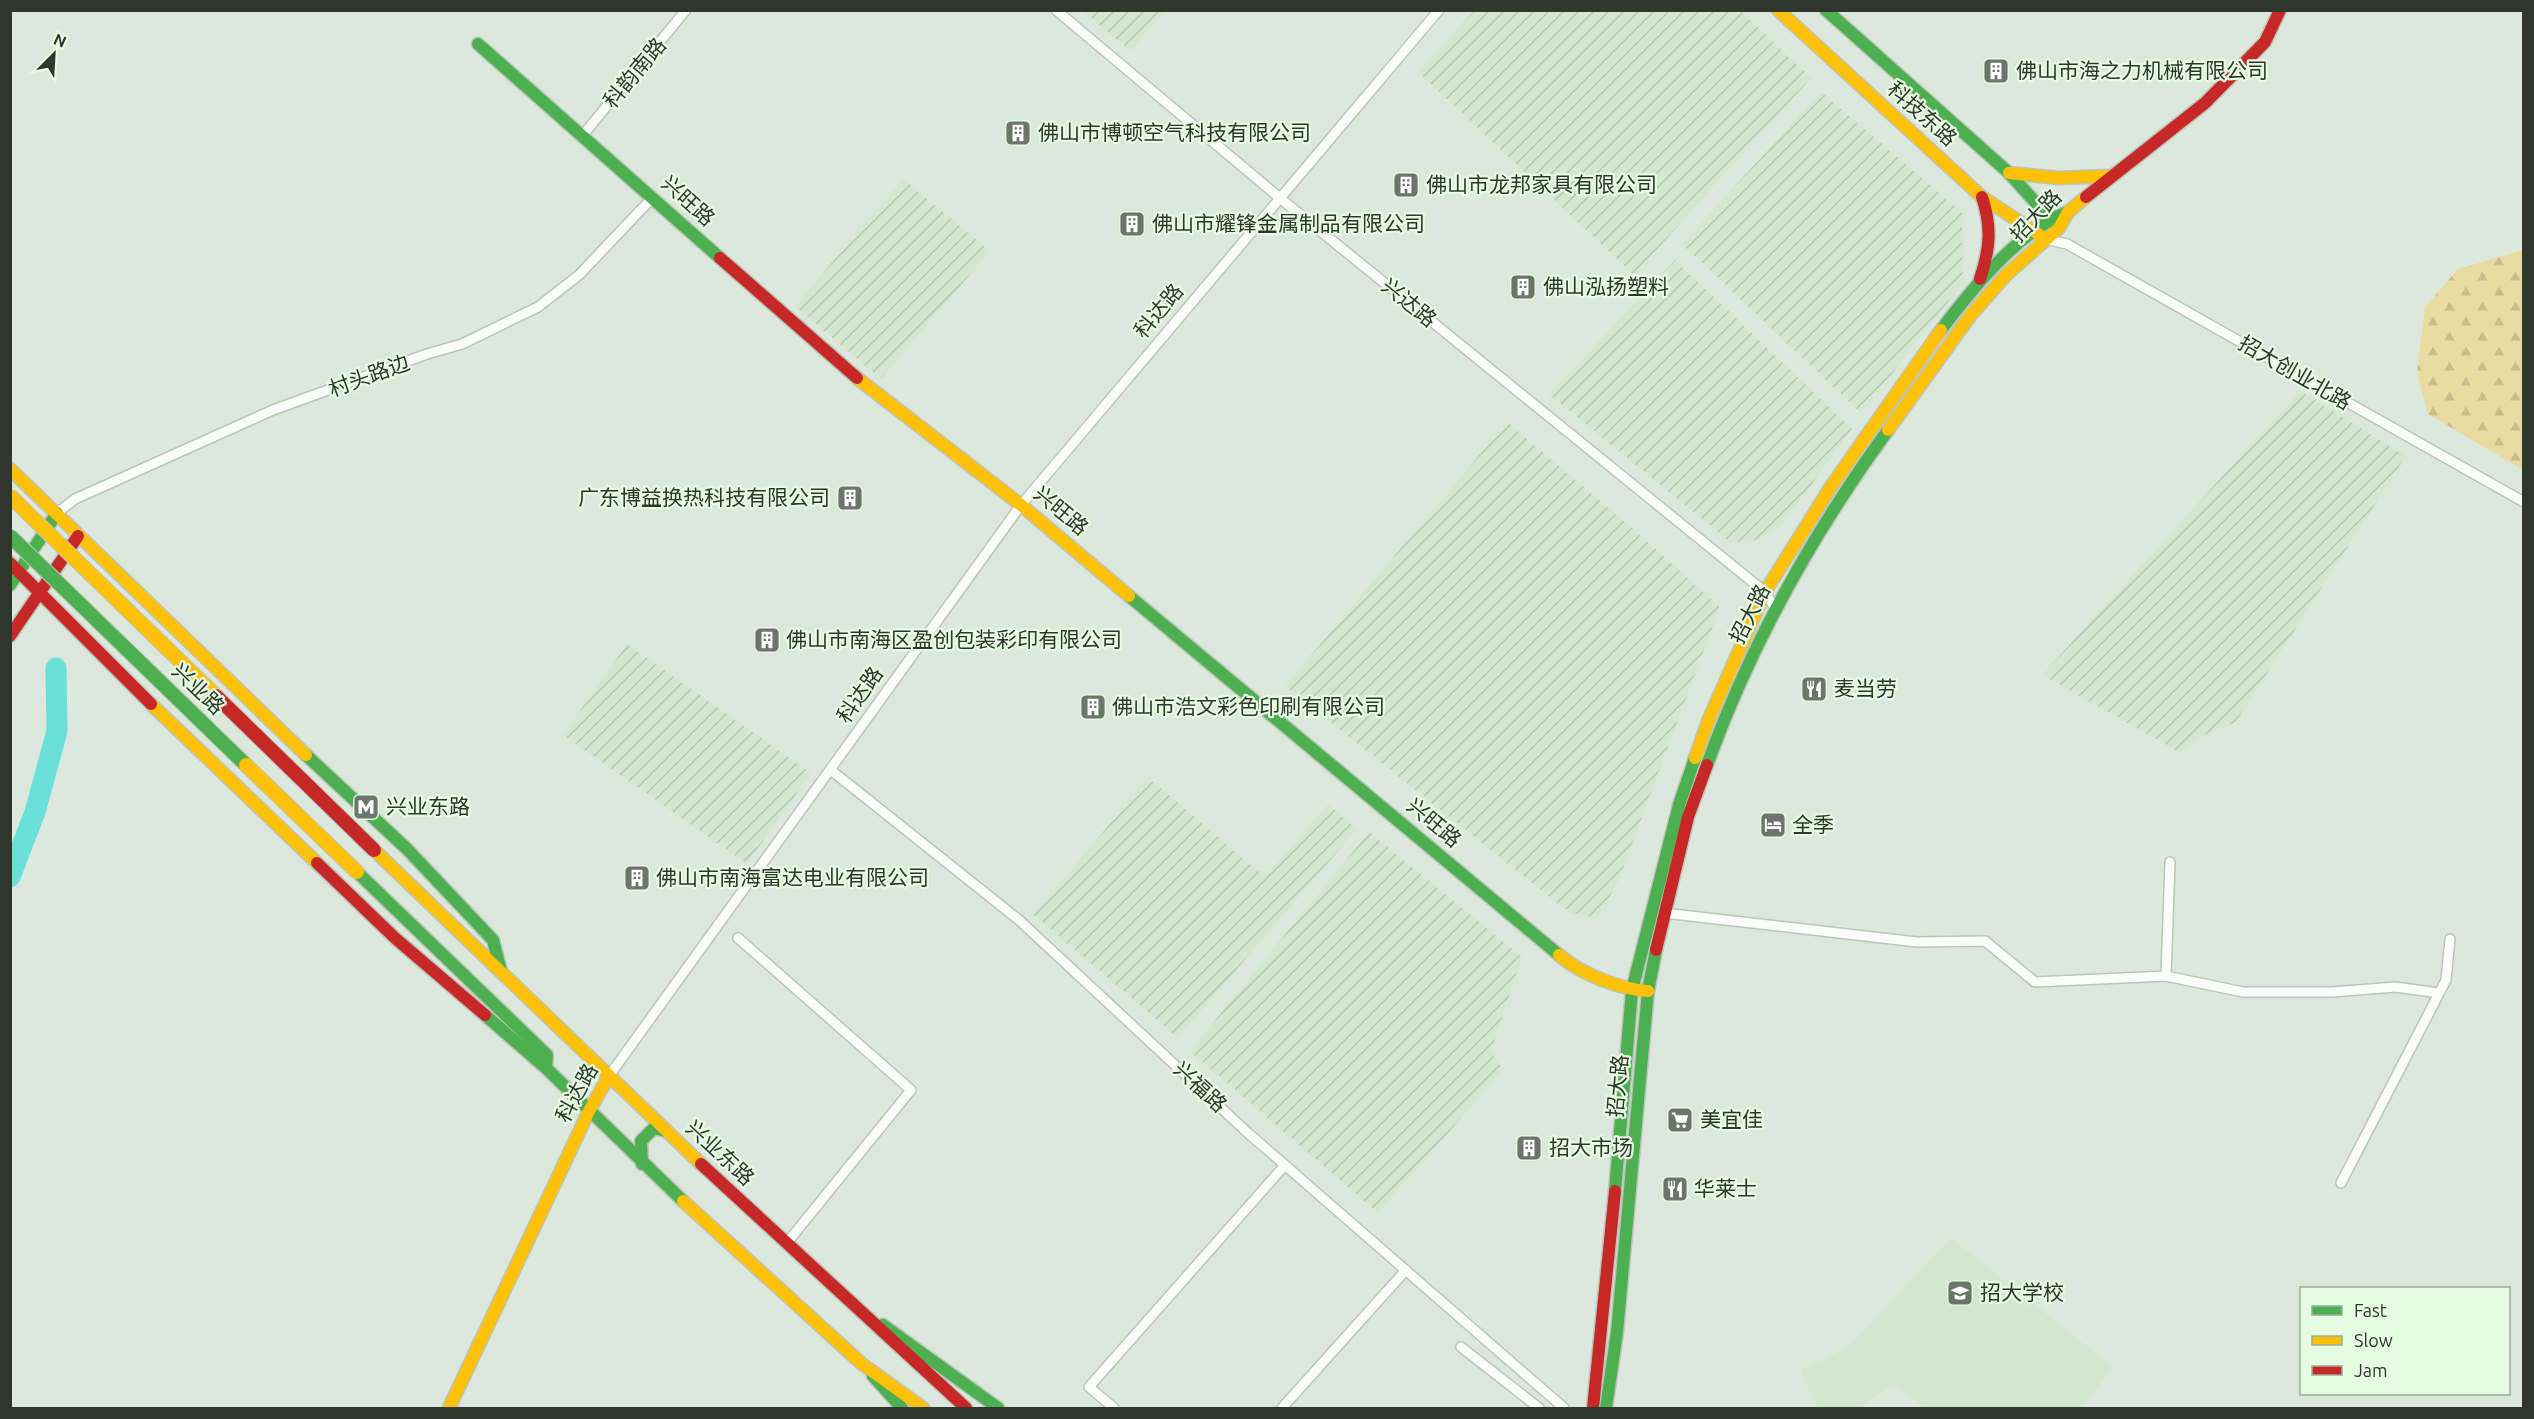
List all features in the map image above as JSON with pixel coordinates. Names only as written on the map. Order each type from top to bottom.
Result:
[{"type":"main road","name":"科技东路","points":[[1778,10],[1982,197],[2040,235]]},
{"type":"main road","points":[[1826,10],[2009,173],[2054,223]]},
{"type":"main road","name":"招大路","points":[[1593,1408],[1608,1271],[1632,990],[1678,805],[1709,719],[1765,592],[1832,485],[1909,372],[1979,280],[2040,235],[2110,176],[2205,103],[2265,42],[2280,10]]},
{"type":"main road","name":"兴旺路","points":[[478,44],[840,364],[1022,505],[1571,965],[1632,990],[1648,991]]},
{"type":"main road","points":[[2009,173],[2044,179],[2110,176]]},
{"type":"main road","points":[[1979,280],[1992,245],[1991,220],[1982,197]]},
{"type":"main road","name":"招大路","points":[[1606,1408],[1617,1332],[1648,991],[1664,913],[1688,817],[1729,704],[1775,608],[1868,457],[1970,316],[2040,235]]},
{"type":"main road","points":[[10,469],[234,688],[407,849],[493,940],[501,970]]},
{"type":"main road","name":"兴业东路","points":[[10,496],[666,1131],[847,1301],[966,1408]]},
{"type":"main road","points":[[10,585],[15,567],[57,513]]},
{"type":"main road","name":"兴业路","points":[[10,536],[547,1055],[546,1068]]},
{"type":"main road","points":[[10,636],[78,536]]},
{"type":"main road","points":[[15,567],[163,716],[395,938],[546,1068],[642,1164],[862,1364],[902,1408]]},
{"type":"main road","name":"科达路","points":[[449,1408],[589,1111],[609,1076]]},
{"type":"main road","points":[[642,1164],[641,1141],[654,1128],[666,1131]]},
{"type":"main road","points":[[847,1301],[947,1369],[998,1408]]},
{"type":"main road","points":[[862,1364],[923,1408]]},
{"type":"street","name":"科韵南路","points":[[583,135],[686,10]]},
{"type":"street","name":"兴达路","points":[[1056,10],[1281,200],[1765,592],[1775,608]]},
{"type":"street","name":"科达路","points":[[609,1076],[832,771],[1022,505],[1439,10]]},
{"type":"street","name":"村头路边","points":[[57,513],[75,499],[273,410],[427,354],[462,344],[538,307],[579,275],[653,197]]},
{"type":"street","points":[[2054,223],[2067,244]]},
{"type":"street","name":"招大创业北路","points":[[2040,235],[2067,244],[2523,502]]},
{"type":"street","name":"兴福路","points":[[832,771],[1019,920],[1285,1165],[1564,1408]]},
{"type":"street","points":[[2166,976],[2170,862]]},
{"type":"street","points":[[1664,913],[1917,942],[1985,941],[2035,982],[2166,976],[2243,992],[2332,992],[2395,987],[2439,993]]},
{"type":"street","points":[[738,938],[911,1090],[786,1244]]},
{"type":"street","points":[[2341,1184],[2446,980],[2450,939]]},
{"type":"street","points":[[1114,1408],[1089,1387],[1285,1165]]},
{"type":"street","points":[[1282,1408],[1406,1270]]},
{"type":"street","points":[[1461,1347],[1539,1408]]},
{"type":"shaded area","points":[[1082,11],[1165,11],[1131,51]]},
{"type":"shaded area","points":[[1474,11],[1741,11],[1811,78],[1634,275],[1418,72]]},
{"type":"shaded area","points":[[1821,92],[1962,212],[1963,283],[1861,413],[1682,244]]},
{"type":"shaded area","points":[[903,179],[990,251],[881,379],[795,306]]},
{"type":"shaded area","points":[[1675,260],[1852,429],[1781,526],[1754,541],[1730,542],[1549,394]]},
{"type":"shaded area","points":[[2300,391],[2406,456],[2236,722],[2202,736],[2181,753],[2042,675]]},
{"type":"shaded area","points":[[1507,422],[1631,527],[1720,607],[1618,882],[1597,918],[1570,913],[1285,686]]},
{"type":"shaded area","points":[[627,644],[811,773],[747,864],[563,735]]},
{"type":"shaded area","points":[[1149,778],[1265,877],[1328,804],[1357,829],[1178,1038],[1033,914]]},
{"type":"shaded area","points":[[1369,832],[1522,957],[1491,1051],[1503,1070],[1378,1213],[1190,1051]]},
{"type":"shaded area","name":"招大学校","points":[[1951,1238],[2113,1367],[2082,1408],[1926,1408],[1893,1384],[1859,1408],[1817,1408],[1801,1370],[1848,1347]]},
{"type":"green space","points":[[2524,250],[2523,470],[2428,414],[2417,373],[2425,307],[2458,269]]},
{"type":"waterway","points":[[10,877],[35,812],[57,731],[56,668]]},
{"type":"traffic: fast","points":[[1826,10],[2009,173],[2054,223]]},
{"type":"traffic: fast","points":[[478,44],[720,258]]},
{"type":"traffic: fast","points":[[1941,330],[1982,279],[2014,246],[2032,232],[2068,212]]},
{"type":"traffic: fast","points":[[1707,765],[1763,634],[1834,509],[1888,430]]},
{"type":"traffic: fast","points":[[10,585],[57,513]]},
{"type":"traffic: fast","points":[[10,536],[246,765]]},
{"type":"traffic: fast","points":[[1129,596],[1559,955]]},
{"type":"traffic: fast","points":[[306,755],[407,849],[493,940],[501,971]]},
{"type":"traffic: fast","points":[[1615,1191],[1632,990],[1679,805],[1695,758]]},
{"type":"traffic: fast","points":[[357,872],[547,1055],[546,1068]]},
{"type":"traffic: fast","points":[[1606,1408],[1617,1332],[1648,991],[1656,950]]},
{"type":"traffic: fast","points":[[485,1015],[546,1068],[683,1201]]},
{"type":"traffic: fast","points":[[642,1164],[641,1141],[654,1128],[666,1131]]},
{"type":"traffic: fast","points":[[883,1325],[998,1408]]},
{"type":"traffic: fast","points":[[873,1376],[902,1408]]},
{"type":"traffic: slow","points":[[1778,10],[1982,197],[2041,236]]},
{"type":"traffic: slow","points":[[2009,173],[2059,178],[2109,176]]},
{"type":"traffic: slow","points":[[1888,430],[1970,316],[2006,275],[2059,228],[2068,212],[2086,197]]},
{"type":"traffic: slow","points":[[1695,758],[1709,719],[1765,592],[1832,485],[1941,330]]},
{"type":"traffic: slow","points":[[857,378],[1021,505],[1129,596]]},
{"type":"traffic: slow","points":[[10,469],[306,755]]},
{"type":"traffic: slow","points":[[10,496],[216,696]]},
{"type":"traffic: slow","points":[[151,704],[317,863]]},
{"type":"traffic: slow","points":[[246,765],[357,872]]},
{"type":"traffic: slow","points":[[374,850],[701,1164]]},
{"type":"traffic: slow","points":[[1559,955],[1578,968],[1601,979],[1625,987],[1648,991]]},
{"type":"traffic: slow","points":[[449,1408],[589,1111],[609,1076]]},
{"type":"traffic: slow","points":[[683,1201],[862,1364],[923,1408]]},
{"type":"traffic: jam","points":[[2086,197],[2205,103],[2265,42],[2280,10]]},
{"type":"traffic: jam","points":[[1980,279],[1986,258],[1988,238],[1987,218],[1982,197]]},
{"type":"traffic: jam","points":[[720,258],[857,378]]},
{"type":"traffic: jam","points":[[10,636],[78,536]]},
{"type":"traffic: jam","points":[[10,563],[151,704]]},
{"type":"traffic: jam","points":[[216,696],[374,850]]},
{"type":"traffic: jam","points":[[1656,950],[1688,817],[1707,765]]},
{"type":"traffic: jam","points":[[317,863],[395,938],[485,1015]]},
{"type":"traffic: jam","points":[[701,1164],[966,1408]]},
{"type":"traffic: jam","points":[[1593,1408],[1615,1191]]},
{"type":"place","name":"佛山市海之力机械有限公司","points":[[1996,71]]},
{"type":"place","name":"佛山市博顿空气科技有限公司","points":[[1018,133]]},
{"type":"place","name":"佛山市龙邦家具有限公司","points":[[1406,185]]},
{"type":"place","name":"佛山市耀锋金属制品有限公司","points":[[1132,224]]},
{"type":"place","name":"佛山泓扬塑料","points":[[1523,287]]},
{"type":"place","name":"广东博益换热科技有限公司","points":[[850,498]]},
{"type":"place","name":"佛山市南海区盈创包装彩印有限公司","points":[[767,640]]},
{"type":"place","name":"麦当劳","points":[[1814,689]]},
{"type":"place","name":"佛山市浩文彩色印刷有限公司","points":[[1093,707]]},
{"type":"place","name":"兴业东路","points":[[366,807]]},
{"type":"place","name":"全季","points":[[1773,825]]},
{"type":"place","name":"佛山市南海富达电业有限公司","points":[[637,878]]},
{"type":"place","name":"美宜佳","points":[[1680,1120]]},
{"type":"place","name":"招大市场","points":[[1529,1148]]},
{"type":"place","name":"华莱士","points":[[1675,1189]]},
{"type":"place","name":"招大学校","points":[[1960,1293]]}]
